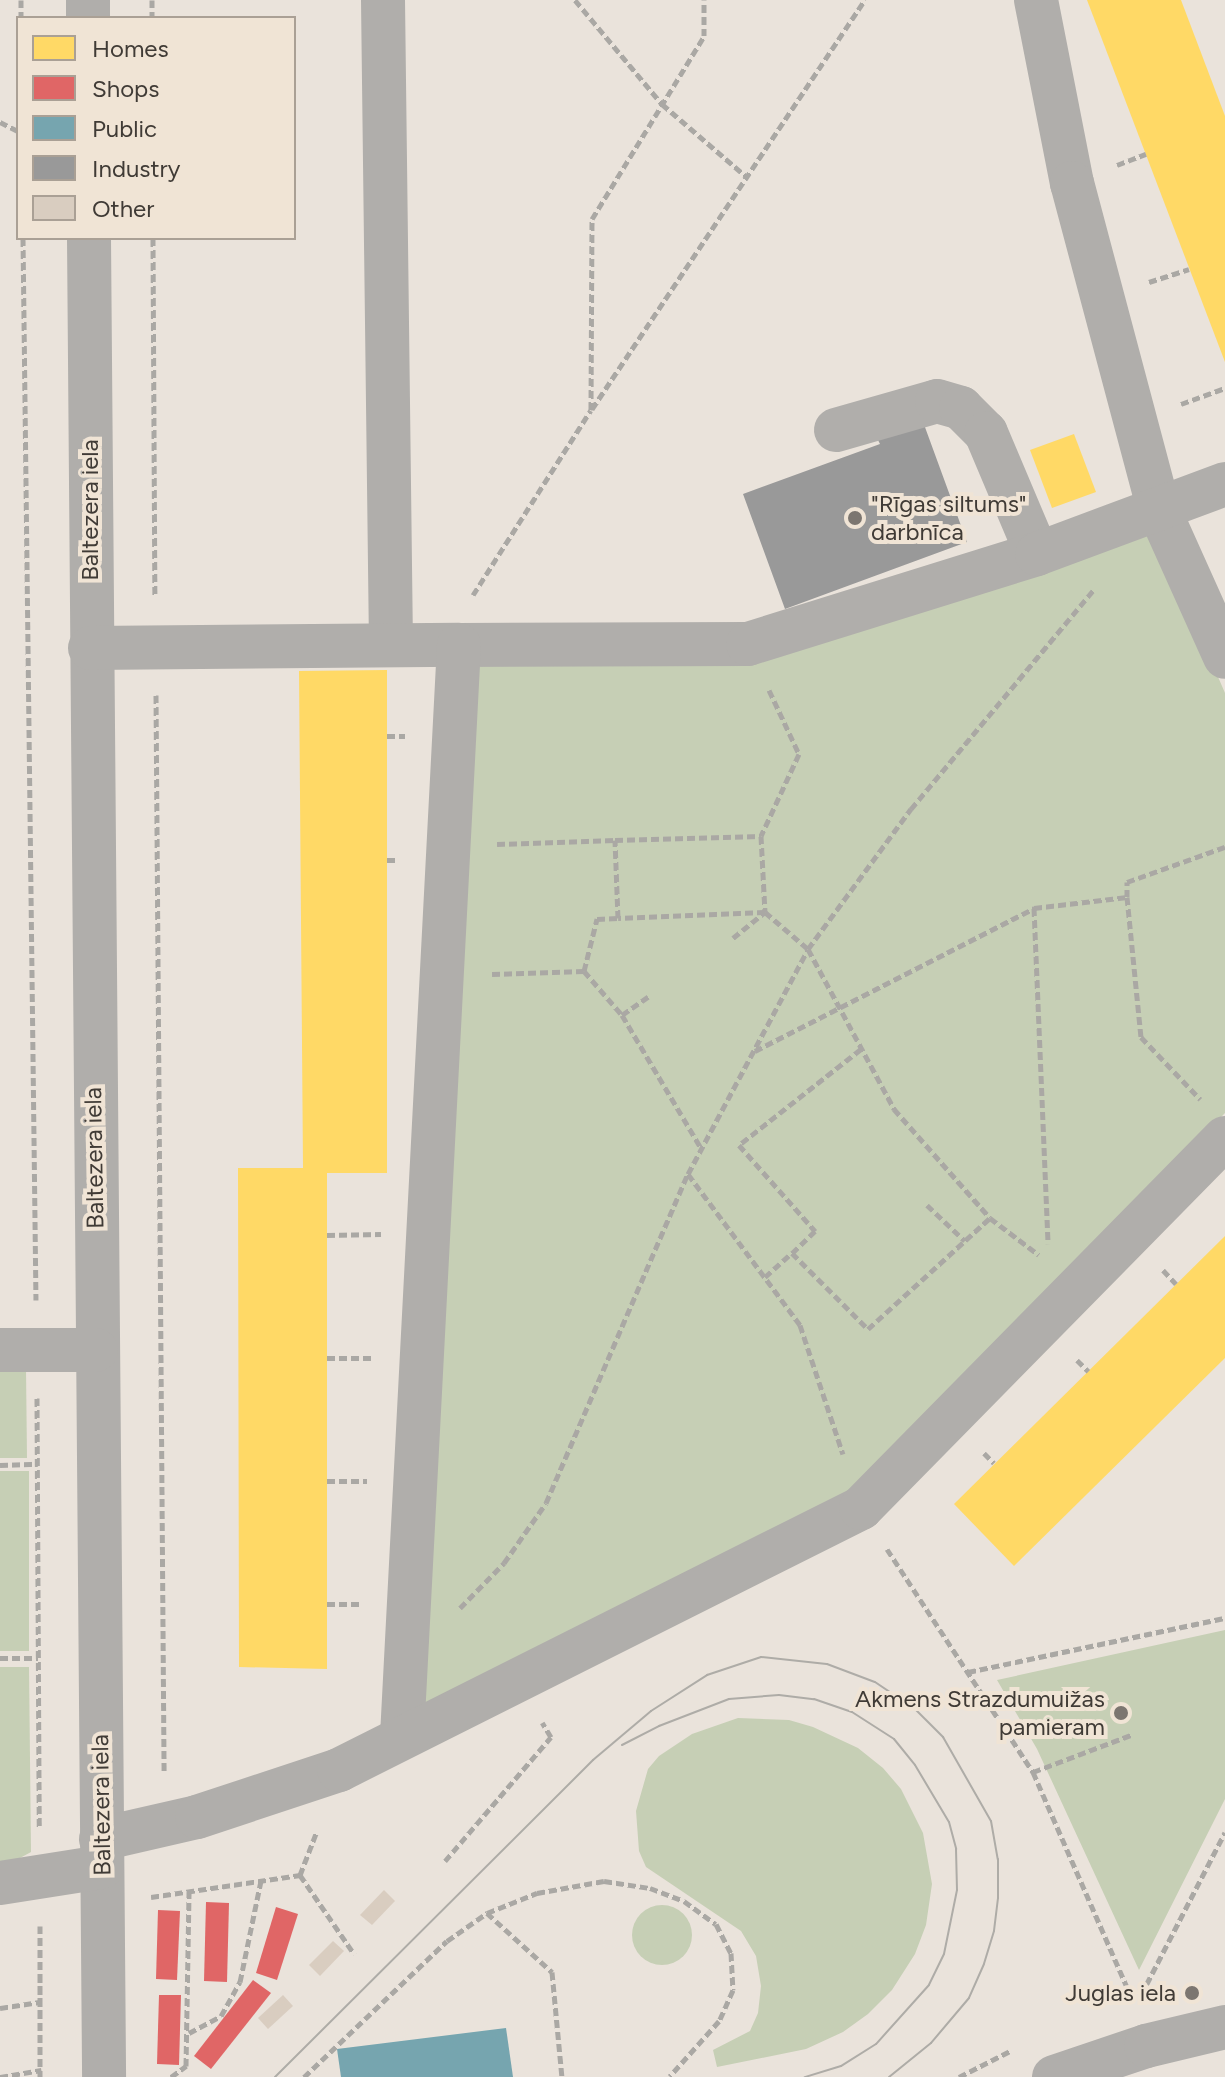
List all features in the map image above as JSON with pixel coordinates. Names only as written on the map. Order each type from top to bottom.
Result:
[{"type":"street","points":[[383,0],[391,645]]},
{"type":"street","points":[[1036,0],[1072,183],[1159,510],[1225,657]]},
{"type":"street","name":"Baltezera iela","points":[[89,240],[104,2077]]},
{"type":"street","points":[[836,430],[937,401],[961,408],[986,433],[1037,554]]},
{"type":"street","points":[[90,648],[748,644],[1037,554],[1225,484]]},
{"type":"street","points":[[402,1738],[459,645]]},
{"type":"street","points":[[20,1880],[102,1853],[164,1824],[339,1770],[861,1508],[1056,1283],[1214,1121]]},
{"type":"street","points":[[18,1350],[96,1350]]},
{"type":"street","points":[[1054,2077],[1146,2046],[1225,2027]]},
{"type":"path","points":[[575,0],[662,104],[747,177]]},
{"type":"path","points":[[591,410],[592,219],[704,36],[704,0]]},
{"type":"path","points":[[459,645],[463,610],[591,410],[865,0]]},
{"type":"path","points":[[0,2077],[40,2074],[40,2002],[20,1880],[38,1658],[38,1464],[18,1350],[23,240]]},
{"type":"path","points":[[153,240],[164,1824]]},
{"type":"path","points":[[406,1663],[504,1563],[546,1503],[688,1174],[808,949],[911,809],[1100,582]]},
{"type":"path","points":[[748,644],[799,754],[761,836],[765,912]]},
{"type":"path","points":[[448,845],[761,836]]},
{"type":"path","points":[[615,840],[618,918]]},
{"type":"path","points":[[1214,1121],[1141,1037],[1127,882],[1225,847]]},
{"type":"path","points":[[754,1051],[1034,908],[1127,897]]},
{"type":"path","points":[[1034,908],[1056,1283]]},
{"type":"path","points":[[733,938],[765,912]]},
{"type":"path","points":[[584,971],[597,919],[765,912],[808,949],[894,1109],[990,1218],[1056,1283]]},
{"type":"path","points":[[444,976],[584,971]]},
{"type":"path","points":[[584,971],[622,1015],[702,1149]]},
{"type":"path","points":[[622,1015],[648,997]]},
{"type":"path","points":[[765,1277],[815,1231],[739,1145],[861,1049]]},
{"type":"path","points":[[688,1174],[800,1325],[861,1508],[1033,1772],[1135,2007],[1225,1832]]},
{"type":"path","points":[[927,1205],[965,1241]]},
{"type":"path","points":[[792,1253],[868,1329],[990,1218]]},
{"type":"path","points":[[0,1465],[38,1464]]},
{"type":"path","points":[[968,1672],[1225,1618]]},
{"type":"path","points":[[0,1658],[38,1658]]},
{"type":"path","points":[[445,1861],[551,1737],[517,1680]]},
{"type":"path","points":[[1033,1772],[1131,1735]]},
{"type":"path","points":[[148,1898],[300,1875],[354,1954]]},
{"type":"path","points":[[188,2034],[221,2016],[240,1982],[261,1881]]},
{"type":"path","points":[[304,2077],[447,1941],[487,1913],[537,1893],[604,1881],[650,1888],[684,1901],[716,1924],[731,1953],[733,1990],[719,2021],[669,2077]]},
{"type":"path","points":[[171,2077],[186,2066],[189,1890]]},
{"type":"path","points":[[487,1913],[552,1972],[562,2077]]},
{"type":"path","points":[[0,2008],[40,2002]]},
{"type":"green space","points":[[1154,529],[1225,693],[1225,1113],[856,1491],[423,1710],[474,663],[760,658]]},
{"type":"green space","points":[[0,1368],[26,1369],[27,1458],[0,1458]]},
{"type":"green space","points":[[0,1471],[29,1471],[29,1651],[0,1651]]},
{"type":"green space","points":[[1225,1630],[1225,1799],[1139,1970],[1037,1749],[997,1680]]},
{"type":"green space","points":[[0,1667],[29,1667],[31,1852],[0,1869]]},
{"type":"green space","points":[[738,1718],[789,1720],[813,1727],[858,1748],[883,1768],[901,1789],[923,1833],[932,1884],[926,1925],[915,1954],[892,1990],[868,2014],[843,2032],[806,2049],[717,2067],[713,2050],[750,2031],[758,2013],[761,1986],[756,1956],[741,1931],[646,1867],[639,1851],[636,1811],[648,1769],[659,1756],[692,1734]]},
{"type":"green space","points":[[662,1905],[674,1907],[683,1914],[690,1923],[690,1947],[683,1956],[674,1963],[662,1965],[650,1963],[641,1956],[634,1947],[632,1935],[634,1923],[641,1914],[650,1907]]},
{"type":"building: Homes","points":[[1087,0],[1181,0],[1225,116],[1225,362]]},
{"type":"building: Homes","points":[[1074,434],[1096,492],[1052,508],[1030,450]]},
{"type":"building: Homes","points":[[387,670],[387,1173],[327,1173],[327,1669],[239,1667],[238,1168],[303,1168],[299,671]]},
{"type":"building: Homes","points":[[1225,1236],[1225,1358],[1014,1566],[954,1504]]},
{"type":"building: Shops","points":[[206,1902],[229,1903],[227,1982],[204,1981]]},
{"type":"building: Shops","points":[[276,1907],[298,1914],[277,1980],[256,1973]]},
{"type":"building: Shops","points":[[158,1910],[180,1911],[177,1980],[156,1979]]},
{"type":"building: Shops","points":[[253,1980],[271,1993],[211,2069],[194,2056]]},
{"type":"building: Shops","points":[[159,1995],[181,1995],[179,2065],[157,2064]]},
{"type":"building: Public","points":[[506,2028],[513,2077],[341,2077],[337,2049]]},
{"type":"building: Industry","name":"\"Rīgas siltums\" darbnīca","points":[[922,419],[967,542],[785,609],[743,494],[880,444],[876,436]]},
{"type":"building: Other","points":[[384,1890],[395,1901],[372,1925],[360,1915]]},
{"type":"building: Other","points":[[333,1941],[344,1951],[320,1976],[309,1965]]},
{"type":"building: Other","points":[[283,1995],[293,2006],[268,2029],[258,2018]]},
{"type":"tram line","points":[[275,2077],[593,1760],[651,1711],[707,1675],[761,1657],[827,1664],[875,1682],[915,1709],[943,1737],[991,1821],[998,1859],[998,1898],[994,1931],[984,1964],[969,1998],[931,2043],[889,2077]]},
{"type":"tram line","points":[[622,1745],[659,1726],[729,1699],[779,1695],[814,1699],[852,1712],[894,1739],[915,1765],[949,1822],[956,1849],[957,1890],[944,1954],[929,1985],[876,2044],[841,2066],[805,2077]]},
{"type":"place","name":"\"Rīgas siltums\" darbnīca","points":[[855,518]]},
{"type":"place","name":"Akmens Strazdumuižas pamieram","points":[[1121,1713]]},
{"type":"place","name":"Juglas iela","points":[[1192,1993]]}]
